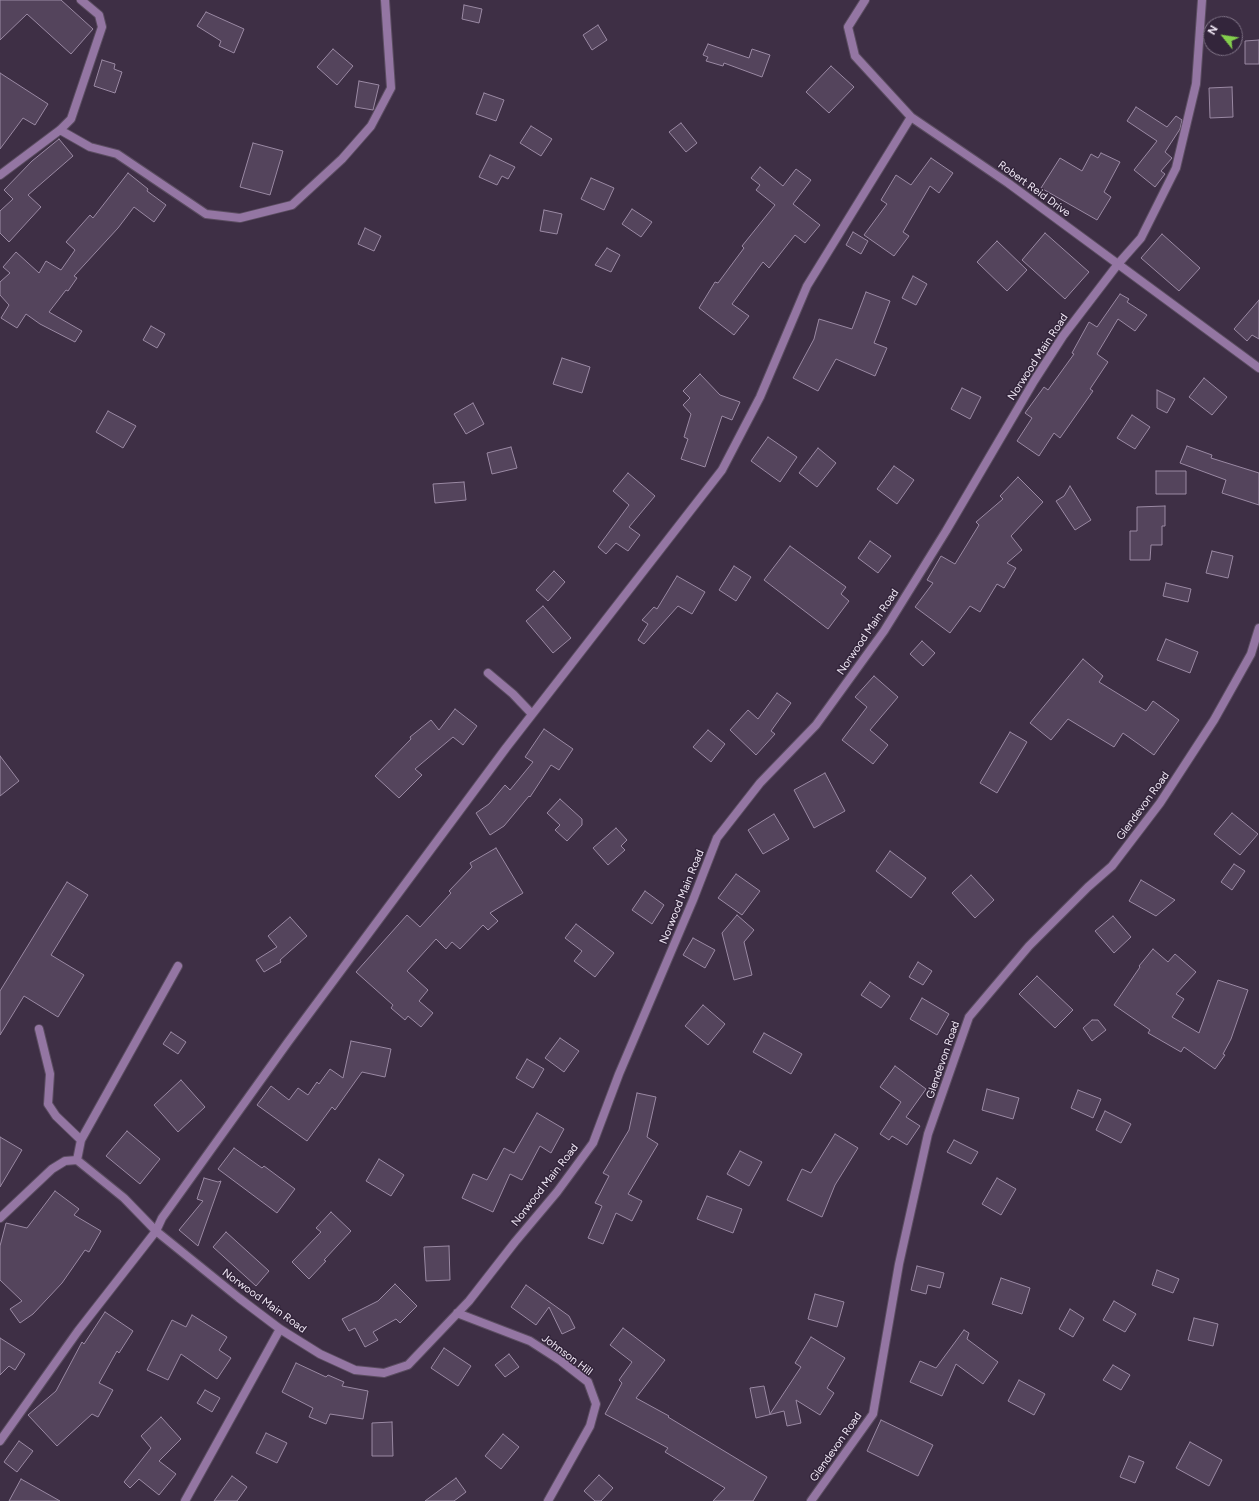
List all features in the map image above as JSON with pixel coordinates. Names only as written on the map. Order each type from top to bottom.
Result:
[{"type":"street","points":[[0,175],[60,130],[71,119],[101,35],[102,27],[99,15],[81,0]]},
{"type":"street","points":[[60,130],[90,147],[117,154],[206,214],[240,218],[292,205],[342,159],[371,126],[391,88],[385,0]]},
{"type":"street","name":"Robert Reid Drive","points":[[865,0],[848,27],[855,56],[911,117],[1008,183],[1259,368]]},
{"type":"street","name":"Norwood Main Road","points":[[77,1160],[124,1198],[156,1232],[280,1329],[320,1354],[356,1370],[384,1373],[408,1365],[469,1301],[515,1242],[557,1192],[592,1143],[619,1074],[693,900],[717,838],[760,783],[816,725],[884,631],[946,531],[1034,381],[1064,336],[1118,264],[1141,238],[1176,168],[1196,84],[1202,0]]},
{"type":"street","points":[[0,1441],[78,1331],[156,1232],[162,1218],[288,1042],[532,714],[722,470],[760,397],[807,286],[911,117]]},
{"type":"street","name":"Glendevon Road","points":[[811,1501],[850,1449],[873,1414],[899,1264],[928,1134],[969,1017],[1029,946],[1088,887],[1112,866],[1160,803],[1214,720],[1251,654],[1259,628]]},
{"type":"street","points":[[488,673],[513,694],[532,714]]},
{"type":"street","points":[[0,1218],[52,1169],[65,1161],[77,1160],[81,1140],[178,966]]},
{"type":"street","points":[[39,1029],[50,1074],[48,1104],[56,1116],[81,1140]]},
{"type":"street","name":"Johnson Hill","points":[[457,1314],[530,1341],[588,1382],[596,1404],[590,1426],[548,1501]]},
{"type":"street","points":[[185,1501],[280,1329]]},
{"type":"building","points":[[0,0],[61,0],[93,29],[71,54],[27,14],[0,40]]},
{"type":"building","points":[[464,5],[482,9],[479,23],[462,19]]},
{"type":"building","points":[[206,12],[244,29],[234,53],[219,46],[221,41],[197,26]]},
{"type":"building","points":[[598,25],[607,40],[592,50],[583,35]]},
{"type":"building","points":[[1259,40],[1259,64],[1245,64],[1245,41]]},
{"type":"building","points":[[708,44],[749,58],[752,49],[770,55],[762,77],[724,63],[723,66],[706,61],[708,57],[703,55]]},
{"type":"building","points":[[333,49],[353,66],[337,85],[317,67]]},
{"type":"building","points":[[102,60],[115,64],[114,69],[122,72],[115,93],[94,86]]},
{"type":"building","points":[[831,66],[854,87],[829,113],[806,92]]},
{"type":"building","points":[[0,73],[48,104],[35,125],[23,118],[0,149]]},
{"type":"building","points":[[359,81],[379,85],[373,110],[355,107]]},
{"type":"building","points":[[1232,87],[1233,117],[1210,118],[1209,88]]},
{"type":"building","points":[[484,93],[504,100],[496,121],[476,114]]},
{"type":"building","points":[[1136,107],[1167,127],[1176,116],[1182,120],[1180,129],[1165,152],[1172,158],[1161,171],[1165,174],[1155,187],[1134,170],[1157,141],[1127,121]]},
{"type":"building","points":[[681,123],[697,143],[686,152],[669,132]]},
{"type":"building","points":[[531,126],[552,139],[541,156],[520,143]]},
{"type":"building","points":[[59,139],[73,156],[28,195],[41,207],[9,242],[0,233],[0,211],[13,199],[4,190],[32,161]]},
{"type":"building","points":[[253,143],[283,151],[270,195],[240,187]]},
{"type":"building","points":[[1101,153],[1120,162],[1104,192],[1111,197],[1097,220],[1041,188],[1060,158],[1082,171],[1091,154],[1098,158]]},
{"type":"building","points":[[490,155],[515,167],[508,179],[502,176],[497,185],[479,177]]},
{"type":"building","points":[[931,158],[953,173],[939,193],[930,186],[903,232],[909,236],[894,256],[864,235],[887,204],[881,200],[896,175],[911,185]]},
{"type":"building","points":[[760,167],[783,186],[796,169],[811,180],[793,204],[820,225],[805,243],[795,235],[769,268],[763,262],[732,304],[749,316],[734,335],[699,308],[715,282],[718,283],[744,248],[742,246],[775,205],[756,190],[760,185],[751,178]]},
{"type":"building","points":[[128,173],[148,189],[147,191],[166,205],[154,222],[134,207],[118,228],[74,276],[77,278],[68,291],[66,290],[49,312],[82,331],[75,342],[40,324],[26,314],[17,328],[1,318],[9,305],[0,295],[0,282],[10,273],[3,267],[16,252],[39,273],[46,261],[61,270],[75,250],[66,242],[90,215],[93,218]]},
{"type":"building","points":[[591,178],[614,188],[604,210],[581,199]]},
{"type":"building","points":[[632,209],[652,222],[641,237],[622,224]]},
{"type":"building","points":[[544,210],[562,214],[557,234],[540,231]]},
{"type":"building","points":[[365,228],[381,236],[374,251],[358,244]]},
{"type":"building","points":[[853,232],[868,241],[861,254],[846,245]]},
{"type":"building","points":[[1045,233],[1089,272],[1065,299],[1022,260]]},
{"type":"building","points":[[1162,234],[1200,268],[1179,291],[1141,258]]},
{"type":"building","points":[[997,241],[1027,270],[1007,291],[977,262]]},
{"type":"building","points":[[607,248],[620,255],[611,272],[595,265]]},
{"type":"building","points":[[913,276],[927,284],[916,305],[902,298]]},
{"type":"building","points":[[866,292],[890,301],[874,343],[887,348],[875,376],[836,359],[818,391],[793,378],[814,339],[819,319],[852,329]]},
{"type":"building","points":[[1120,294],[1129,299],[1127,302],[1147,315],[1135,331],[1118,319],[1097,354],[1108,362],[1090,389],[1093,391],[1060,438],[1054,433],[1039,456],[1017,441],[1032,418],[1025,413],[1044,387],[1048,390],[1074,354],[1072,353],[1089,322],[1097,327]]},
{"type":"building","points":[[1259,300],[1259,339],[1252,335],[1247,341],[1234,329]]},
{"type":"building","points":[[151,326],[165,334],[157,348],[143,340]]},
{"type":"building","points":[[562,358],[590,367],[582,393],[553,384]]},
{"type":"building","points":[[700,374],[720,395],[740,402],[732,420],[722,416],[705,467],[681,459],[688,439],[684,437],[691,414],[683,405],[690,398],[683,391]]},
{"type":"building","points":[[1204,378],[1227,397],[1212,415],[1189,397]]},
{"type":"building","points":[[962,388],[981,397],[970,419],[951,409]]},
{"type":"building","points":[[1157,390],[1175,399],[1167,413],[1157,408]]},
{"type":"building","points":[[473,403],[484,424],[466,434],[454,414]]},
{"type":"building","points":[[108,411],[136,426],[123,448],[96,432]]},
{"type":"building","points":[[1132,415],[1150,427],[1135,449],[1117,438]]},
{"type":"building","points":[[768,437],[797,457],[780,482],[751,461]]},
{"type":"building","points":[[1187,446],[1212,455],[1211,458],[1259,473],[1259,505],[1222,493],[1226,480],[1180,463]]},
{"type":"building","points":[[511,447],[517,468],[492,474],[487,453]]},
{"type":"building","points":[[818,448],[836,463],[817,487],[799,473]]},
{"type":"building","points":[[894,466],[914,480],[897,504],[877,489]]},
{"type":"building","points":[[1156,471],[1186,471],[1186,494],[1156,494]]},
{"type":"building","points":[[628,473],[655,496],[629,527],[640,535],[628,551],[616,543],[606,554],[598,547],[629,505],[613,491]]},
{"type":"building","points":[[1018,477],[1043,502],[1011,536],[1022,550],[1007,563],[1016,568],[1004,588],[997,584],[980,612],[970,606],[950,633],[915,607],[933,583],[927,580],[941,556],[955,564],[979,525],[976,522],[1003,499],[1000,496]]},
{"type":"building","points":[[464,482],[466,500],[435,503],[433,484]]},
{"type":"building","points":[[1070,486],[1091,520],[1075,530],[1056,501],[1064,496]]},
{"type":"building","points":[[1165,506],[1165,526],[1162,526],[1162,545],[1151,545],[1150,560],[1130,560],[1130,531],[1137,531],[1137,507]]},
{"type":"building","points":[[870,541],[891,556],[878,573],[858,558]]},
{"type":"building","points":[[790,546],[846,587],[841,594],[849,601],[828,629],[764,580]]},
{"type":"building","points":[[1212,551],[1233,556],[1228,578],[1206,573]]},
{"type":"building","points":[[734,566],[751,577],[736,601],[719,590]]},
{"type":"building","points":[[554,571],[565,582],[548,601],[536,590]]},
{"type":"building","points":[[677,576],[705,592],[692,614],[678,606],[644,644],[638,640],[648,624],[642,620],[654,607],[657,609]]},
{"type":"building","points":[[1166,583],[1191,589],[1188,602],[1163,596]]},
{"type":"building","points":[[543,606],[571,638],[553,653],[526,621]]},
{"type":"building","points":[[1166,639],[1198,652],[1190,673],[1157,660]]},
{"type":"building","points":[[922,641],[935,653],[923,666],[910,654]]},
{"type":"building","points":[[1083,659],[1103,676],[1099,682],[1146,711],[1153,701],[1179,720],[1154,755],[1123,733],[1114,747],[1068,719],[1051,740],[1030,723]]},
{"type":"building","points":[[874,676],[898,697],[870,730],[888,745],[873,764],[842,740],[867,707],[855,697]]},
{"type":"building","points":[[777,693],[791,703],[771,731],[775,734],[756,755],[730,730],[748,710],[758,719]]},
{"type":"building","points":[[455,709],[477,726],[463,745],[453,737],[415,769],[422,775],[399,798],[375,776],[411,739],[410,737],[431,720],[439,730]]},
{"type":"building","points":[[544,729],[573,749],[559,770],[551,765],[530,797],[529,796],[504,826],[490,835],[476,813],[489,804],[505,785],[510,790],[533,762],[525,757]]},
{"type":"building","points":[[708,730],[725,744],[711,762],[693,747]]},
{"type":"building","points":[[1010,732],[1027,742],[997,793],[980,783]]},
{"type":"building","points":[[0,756],[19,781],[0,796]]},
{"type":"building","points":[[825,773],[845,811],[814,828],[794,790]]},
{"type":"building","points":[[560,799],[582,819],[582,825],[567,841],[555,830],[560,825],[547,813]]},
{"type":"building","points":[[1232,813],[1258,834],[1240,855],[1214,834]]},
{"type":"building","points":[[774,814],[789,839],[763,854],[748,830]]},
{"type":"building","points":[[616,828],[627,840],[621,846],[625,850],[608,865],[593,848]]},
{"type":"building","points":[[496,848],[523,893],[490,913],[498,921],[488,930],[483,925],[460,949],[452,942],[446,949],[436,939],[407,971],[428,990],[419,1001],[433,1013],[421,1027],[408,1016],[405,1020],[391,1008],[393,1005],[356,972],[407,915],[420,927],[451,893],[449,891],[472,867],[470,863]]},
{"type":"building","points":[[890,851],[926,878],[911,898],[876,871]]},
{"type":"building","points":[[1234,864],[1245,871],[1232,890],[1221,882]]},
{"type":"building","points":[[736,874],[760,891],[742,915],[718,898]]},
{"type":"building","points":[[971,875],[994,900],[975,918],[952,893]]},
{"type":"building","points":[[1141,880],[1175,900],[1156,916],[1129,901]]},
{"type":"building","points":[[67,882],[88,895],[51,955],[84,975],[58,1017],[24,996],[0,1035],[0,991]]},
{"type":"building","points":[[645,891],[664,905],[652,924],[632,910]]},
{"type":"building","points":[[737,915],[754,930],[744,942],[752,975],[734,980],[722,933]]},
{"type":"building","points":[[1113,916],[1131,937],[1114,953],[1095,931]]},
{"type":"building","points":[[290,917],[307,936],[280,960],[281,962],[264,972],[256,960],[277,947],[268,936]]},
{"type":"building","points":[[576,924],[614,953],[595,977],[574,961],[582,951],[565,938]]},
{"type":"building","points":[[693,938],[715,950],[705,968],[683,955]]},
{"type":"building","points":[[1153,949],[1168,962],[1175,954],[1196,972],[1176,994],[1184,999],[1172,1017],[1199,1033],[1218,980],[1248,990],[1231,1039],[1223,1054],[1225,1055],[1215,1069],[1184,1047],[1181,1052],[1148,1033],[1150,1030],[1114,1005],[1140,967],[1139,966]]},
{"type":"building","points":[[918,962],[932,971],[923,985],[909,977]]},
{"type":"building","points":[[1037,976],[1073,1010],[1055,1028],[1019,994]]},
{"type":"building","points":[[870,982],[890,996],[881,1008],[861,995]]},
{"type":"building","points":[[922,998],[949,1014],[937,1035],[910,1019]]},
{"type":"building","points":[[703,1005],[725,1024],[708,1045],[685,1026]]},
{"type":"building","points":[[1092,1020],[1098,1020],[1106,1030],[1092,1041],[1083,1028]]},
{"type":"building","points":[[171,1032],[186,1042],[178,1054],[163,1044]]},
{"type":"building","points":[[764,1033],[802,1054],[791,1074],[753,1052]]},
{"type":"building","points":[[560,1038],[579,1051],[564,1072],[545,1058]]},
{"type":"building","points":[[351,1041],[391,1049],[385,1077],[362,1072],[335,1110],[332,1107],[307,1141],[257,1105],[271,1086],[289,1100],[298,1088],[308,1095],[317,1082],[319,1084],[330,1069],[343,1078]]},
{"type":"building","points":[[527,1059],[544,1069],[533,1088],[516,1078]]},
{"type":"building","points":[[895,1066],[926,1089],[906,1117],[920,1126],[907,1145],[892,1136],[889,1140],[880,1134],[901,1102],[880,1087]]},
{"type":"building","points":[[181,1080],[205,1107],[178,1132],[154,1105]]},
{"type":"building","points":[[987,1089],[1019,1098],[1013,1119],[982,1110]]},
{"type":"building","points":[[1078,1090],[1101,1099],[1093,1118],[1071,1108]]},
{"type":"building","points":[[637,1093],[656,1097],[647,1137],[658,1144],[628,1194],[642,1201],[632,1221],[616,1213],[603,1244],[588,1238],[602,1206],[595,1203],[609,1176],[603,1173],[629,1130]]},
{"type":"building","points":[[1105,1111],[1131,1124],[1121,1143],[1096,1130]]},
{"type":"building","points":[[537,1113],[564,1129],[551,1153],[540,1146],[522,1180],[510,1174],[493,1212],[462,1198],[473,1174],[487,1180],[504,1148],[514,1153]]},
{"type":"building","points":[[127,1131],[160,1159],[140,1184],[106,1156]]},
{"type":"building","points":[[835,1134],[858,1148],[835,1185],[822,1217],[787,1200],[802,1169],[811,1173]]},
{"type":"building","points":[[0,1137],[22,1150],[0,1187]]},
{"type":"building","points":[[954,1140],[978,1152],[971,1164],[947,1152]]},
{"type":"building","points":[[234,1148],[262,1168],[264,1166],[295,1189],[277,1213],[218,1169]]},
{"type":"building","points":[[740,1151],[762,1162],[749,1186],[727,1174]]},
{"type":"building","points":[[379,1159],[404,1175],[391,1196],[366,1181]]},
{"type":"building","points":[[204,1178],[218,1182],[221,1181],[198,1246],[179,1230],[203,1201],[197,1199]]},
{"type":"building","points":[[997,1178],[1016,1189],[1001,1215],[982,1204]]},
{"type":"building","points":[[55,1191],[79,1209],[74,1215],[101,1231],[89,1252],[85,1250],[62,1283],[33,1314],[20,1323],[10,1309],[22,1301],[0,1280],[0,1246],[6,1223],[27,1228]]},
{"type":"building","points":[[707,1196],[742,1209],[733,1233],[697,1219]]},
{"type":"building","points":[[331,1212],[351,1231],[324,1260],[326,1261],[309,1279],[292,1262],[321,1232],[316,1228]]},
{"type":"building","points":[[226,1232],[269,1271],[256,1286],[213,1247]]},
{"type":"building","points":[[449,1246],[450,1280],[426,1281],[424,1247]]},
{"type":"building","points":[[917,1266],[944,1273],[940,1288],[928,1285],[926,1294],[911,1290]]},
{"type":"building","points":[[1157,1270],[1179,1279],[1173,1293],[1152,1285]]},
{"type":"building","points":[[1001,1278],[1030,1288],[1022,1314],[992,1304]]},
{"type":"building","points":[[395,1284],[417,1306],[400,1323],[396,1319],[373,1332],[378,1340],[365,1347],[355,1328],[349,1331],[342,1319],[378,1301]]},
{"type":"building","points":[[526,1285],[569,1316],[575,1328],[562,1334],[549,1307],[536,1325],[511,1307]]},
{"type":"building","points":[[815,1294],[844,1302],[837,1327],[808,1319]]},
{"type":"building","points":[[1114,1301],[1136,1314],[1125,1332],[1103,1320]]},
{"type":"building","points":[[1070,1309],[1084,1318],[1073,1337],[1059,1329]]},
{"type":"building","points":[[105,1312],[133,1331],[119,1353],[117,1351],[99,1383],[113,1390],[98,1417],[92,1414],[57,1446],[28,1415],[56,1391],[82,1342],[84,1344]]},
{"type":"building","points":[[192,1315],[227,1337],[219,1350],[231,1358],[217,1379],[181,1354],[168,1380],[147,1370],[172,1320],[186,1327]]},
{"type":"building","points":[[1194,1318],[1218,1324],[1213,1346],[1188,1340]]},
{"type":"building","points":[[623,1328],[665,1360],[636,1398],[669,1416],[668,1417],[767,1477],[753,1501],[713,1501],[725,1488],[665,1452],[668,1448],[605,1414],[622,1383],[619,1380],[632,1362],[610,1345]]},
{"type":"building","points":[[964,1330],[969,1333],[967,1339],[998,1362],[983,1384],[956,1364],[942,1396],[910,1382],[920,1361],[936,1368]]},
{"type":"building","points":[[811,1337],[845,1358],[827,1388],[834,1393],[820,1415],[796,1400],[801,1423],[787,1426],[784,1411],[756,1418],[750,1388],[764,1386],[770,1414],[801,1367],[795,1363]]},
{"type":"building","points":[[0,1338],[25,1354],[15,1370],[9,1366],[0,1375]]},
{"type":"building","points":[[444,1348],[471,1366],[458,1386],[431,1368]]},
{"type":"building","points":[[509,1354],[519,1367],[505,1377],[495,1365]]},
{"type":"building","points":[[296,1363],[326,1377],[328,1375],[344,1382],[342,1386],[368,1391],[363,1419],[330,1414],[326,1424],[309,1417],[313,1408],[282,1392]]},
{"type":"building","points":[[1113,1365],[1130,1375],[1121,1390],[1103,1380]]},
{"type":"building","points":[[1019,1380],[1045,1394],[1034,1415],[1008,1401]]},
{"type":"building","points":[[205,1390],[220,1398],[212,1412],[197,1403]]},
{"type":"building","points":[[161,1417],[181,1439],[159,1461],[176,1474],[159,1495],[139,1479],[130,1488],[124,1482],[151,1448],[141,1436]]},
{"type":"building","points":[[881,1420],[933,1445],[918,1476],[867,1451]]},
{"type":"building","points":[[392,1422],[393,1456],[372,1456],[372,1423]]},
{"type":"building","points":[[266,1433],[287,1443],[277,1463],[256,1453]]},
{"type":"building","points":[[503,1434],[519,1447],[501,1469],[485,1456]]},
{"type":"building","points":[[19,1441],[33,1451],[17,1472],[4,1462]]},
{"type":"building","points":[[1190,1442],[1222,1460],[1209,1486],[1176,1468]]},
{"type":"building","points":[[1129,1456],[1144,1462],[1135,1483],[1120,1477]]},
{"type":"building","points":[[599,1475],[613,1488],[601,1501],[595,1501],[584,1491]]},
{"type":"building","points":[[232,1476],[247,1487],[237,1501],[214,1501]]},
{"type":"building","points":[[456,1478],[466,1492],[454,1501],[425,1501]]},
{"type":"building","points":[[21,1479],[60,1501],[9,1501]]}]
